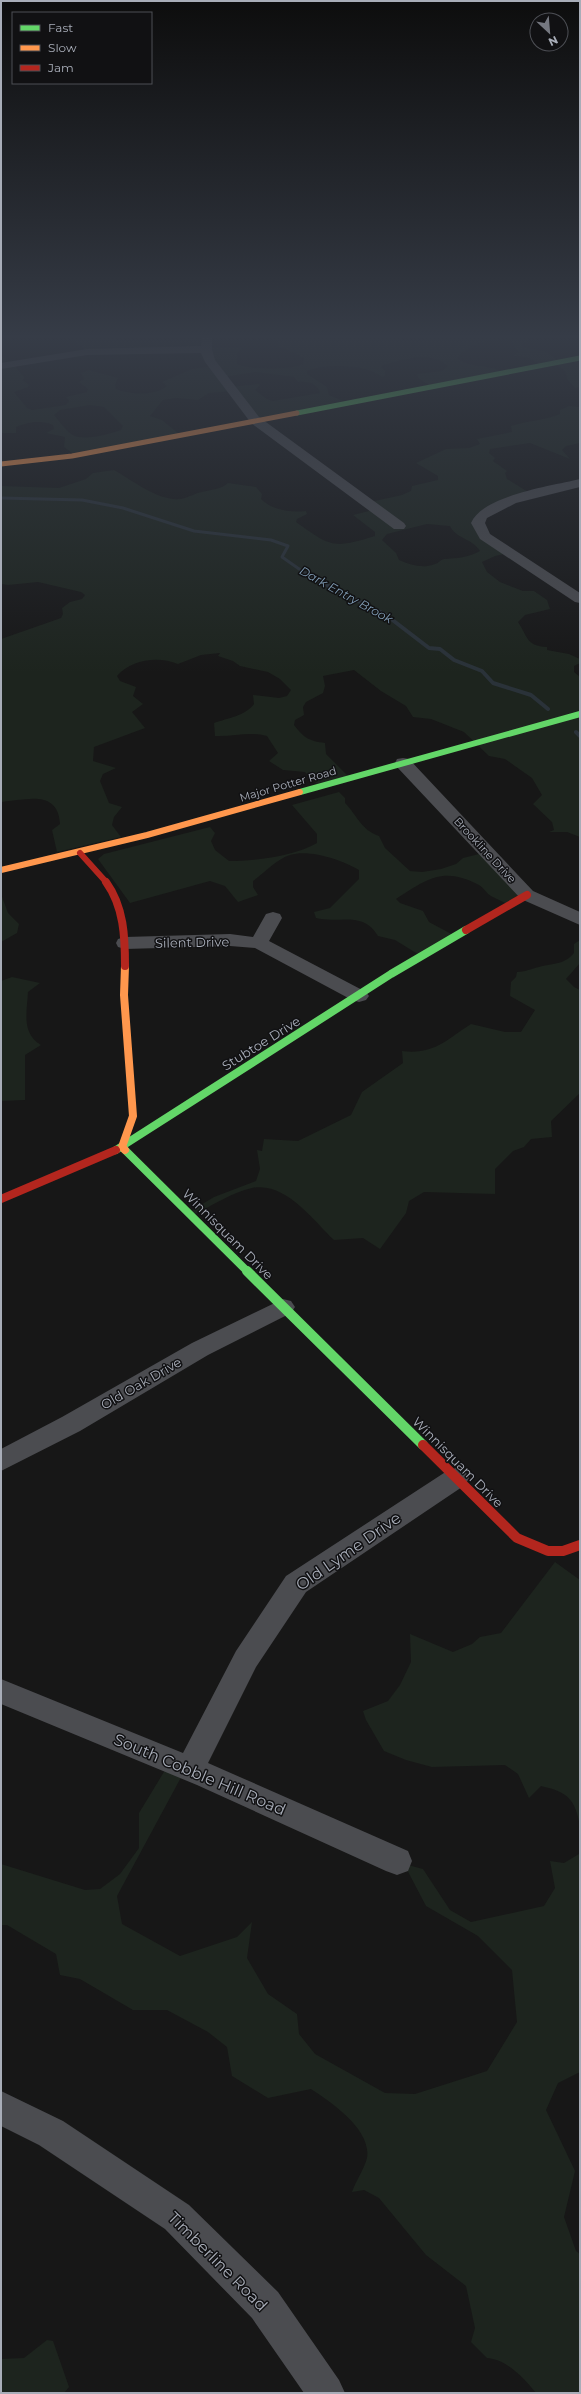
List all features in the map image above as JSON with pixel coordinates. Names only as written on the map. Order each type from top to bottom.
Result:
[{"type":"street","points":[[1,464],[54,459],[102,450]]},
{"type":"street","points":[[295,450],[399,526]]},
{"type":"street","points":[[580,483],[511,500],[485,513],[481,516],[478,523],[485,536],[580,599]]},
{"type":"street","name":"Major Potter Road","points":[[1,870],[80,853],[580,714]]},
{"type":"street","name":"Brookline Drive","points":[[403,763],[527,895],[580,919]]},
{"type":"street","points":[[80,853],[113,892],[119,909],[125,943],[124,995],[133,1116],[122,1147]]},
{"type":"street","name":"Stubtoe Drive","points":[[1,1199],[122,1147],[391,974],[527,895]]},
{"type":"street","points":[[259,943],[273,918]]},
{"type":"street","name":"Silent Drive","points":[[125,943],[230,940],[259,943],[359,996]]},
{"type":"street","name":"Winnisquam Drive","points":[[122,1147],[517,1538],[541,1552],[569,1550],[580,1545]]},
{"type":"street","name":"Old Oak Drive","points":[[1,1461],[71,1424],[200,1349],[282,1307]]},
{"type":"street","name":"Old Lyme Drive","points":[[190,1769],[246,1659],[296,1584],[456,1478]]},
{"type":"street","name":"South Cobble Hill Road","points":[[1,1691],[190,1769],[397,1862]]},
{"type":"street","name":"Timberline Road","points":[[1,2108],[51,2133],[177,2217],[265,2305],[326,2393]]},
{"type":"shaded area","points":[[68,450],[90,450],[72,453]]},
{"type":"shaded area","points":[[444,450],[490,450],[489,453],[495,458],[493,461],[507,471],[505,473],[507,479],[528,492],[484,512],[485,531],[513,552],[495,556],[482,562],[487,572],[500,582],[523,591],[534,591],[547,600],[550,609],[525,615],[518,622],[531,643],[547,647],[547,650],[569,654],[580,659],[580,663],[574,666],[574,672],[580,677],[580,837],[567,832],[549,832],[554,830],[552,822],[533,804],[542,795],[532,778],[505,759],[489,756],[464,732],[431,719],[413,717],[406,706],[381,691],[354,670],[323,676],[325,686],[323,693],[306,702],[303,707],[304,715],[295,720],[294,725],[307,738],[325,743],[326,754],[348,776],[317,784],[305,772],[283,770],[269,761],[278,753],[267,736],[248,734],[215,736],[214,723],[246,711],[254,704],[253,695],[279,698],[287,696],[291,690],[280,679],[268,672],[240,666],[233,661],[218,656],[220,653],[201,655],[178,664],[162,660],[146,661],[130,666],[117,676],[120,681],[136,687],[133,696],[143,704],[132,712],[145,728],[94,747],[93,761],[116,768],[103,774],[100,781],[109,803],[122,807],[114,817],[112,825],[121,837],[57,852],[52,830],[60,824],[58,813],[53,806],[47,801],[39,799],[1,802],[1,639],[61,618],[63,614],[62,608],[70,602],[82,599],[85,595],[81,592],[38,582],[8,585],[1,584],[1,486],[59,488],[86,479],[93,473],[114,470],[148,490],[167,498],[185,498],[219,488],[228,483],[256,487],[262,494],[261,499],[265,503],[282,510],[294,512],[306,511],[307,514],[297,519],[296,522],[325,541],[341,544],[375,536],[375,532],[353,515],[377,509],[370,502],[402,495],[411,491],[412,486],[438,480],[438,476],[416,463]],"holes":[[[427,524],[450,526],[456,534],[473,543],[480,551],[467,556],[444,559],[436,564],[417,566],[399,560],[396,553],[382,540],[387,534]]]},
{"type":"shaded area","points":[[547,450],[562,450],[570,459]]},
{"type":"shaded area","points":[[339,792],[345,798],[345,803],[363,826],[379,836],[385,848],[410,871],[422,872],[441,869],[456,864],[463,858],[487,852],[528,894],[507,904],[491,896],[479,885],[455,876],[436,877],[417,886],[396,899],[400,903],[423,911],[429,922],[457,937],[421,956],[395,940],[378,936],[372,928],[358,920],[316,918],[314,912],[330,908],[359,879],[359,870],[326,856],[307,853],[285,857],[253,881],[253,887],[258,895],[238,902],[225,886],[210,881],[130,903],[98,859],[104,854],[210,827],[215,833],[211,841],[215,850],[229,861],[262,859],[298,851],[317,843],[317,834],[292,805]]},
{"type":"shaded area","points":[[1,894],[8,913],[19,924],[17,933],[1,942]]},
{"type":"shaded area","points":[[580,940],[580,963],[566,979],[574,987],[580,990],[580,1093],[551,1121],[552,1137],[531,1139],[524,1147],[513,1151],[495,1169],[495,1194],[424,1192],[409,1201],[406,1213],[380,1249],[363,1238],[334,1240],[298,1204],[276,1190],[264,1187],[252,1188],[237,1193],[193,1215],[191,1211],[214,1197],[256,1181],[260,1169],[257,1150],[262,1151],[264,1139],[298,1141],[351,1115],[362,1092],[403,1063],[402,1051],[423,1051],[439,1045],[471,1024],[505,1032],[521,1032],[535,1010],[510,996],[511,982],[516,977],[517,972],[566,960],[574,953],[574,944]]},
{"type":"shaded area","points":[[12,977],[40,983],[28,992],[26,1014],[30,1034],[41,1045],[25,1055],[25,1100],[1,1101],[1,981]]},
{"type":"shaded area","points":[[555,1562],[580,1580],[580,1826],[576,1809],[569,1798],[558,1791],[541,1786],[529,1798],[518,1774],[505,1765],[432,1767],[406,1760],[384,1751],[366,1720],[363,1711],[388,1701],[400,1685],[411,1662],[410,1634],[453,1652],[472,1644],[480,1637],[501,1633]]},
{"type":"shaded area","points":[[170,1762],[185,1770],[117,1896],[122,1924],[180,1956],[237,1937],[252,1922],[247,1958],[268,1994],[297,2014],[299,2034],[315,2054],[385,2093],[415,2094],[487,2071],[517,2022],[512,1970],[478,1936],[426,1906],[404,1864],[423,1869],[450,1910],[471,1922],[544,1906],[555,1888],[550,1861],[564,1863],[579,1854],[580,1843],[580,2072],[558,2083],[546,2110],[575,2171],[564,2217],[576,2251],[580,2254],[580,2393],[536,2393],[514,2370],[501,2362],[487,2358],[471,2342],[475,2328],[466,2286],[426,2255],[379,2198],[364,2190],[352,2192],[366,2162],[367,2148],[357,2127],[339,2109],[311,2089],[268,2098],[232,2076],[227,2047],[208,2032],[167,2010],[133,2010],[80,1979],[60,1975],[56,1954],[7,1925],[1,1925],[1,1864],[85,1890],[100,1889],[120,1874],[139,1848],[139,1813]]},
{"type":"shaded area","points":[[47,2340],[53,2341],[69,2387],[64,2393],[1,2393],[1,2359],[24,2358]]},
{"type":"waterway","name":"Dark Entry Brook","points":[[1,498],[82,500],[123,508],[194,531],[271,540],[288,546],[282,557],[312,578]]},
{"type":"waterway","name":"Dark Entry Brook","points":[[311,577],[386,615],[429,648],[440,649],[454,660],[482,671],[493,683],[531,695],[548,709]]},
{"type":"waterway","name":"Dark Entry Brook","points":[[576,732],[580,736]]},
{"type":"traffic: fast","points":[[300,792],[580,714]]},
{"type":"traffic: fast","points":[[116,1150],[391,974],[466,930]]},
{"type":"traffic: fast","points":[[125,1150],[423,1445]]},
{"type":"traffic: slow","points":[[1,464],[72,456],[105,450]]},
{"type":"traffic: slow","points":[[1,870],[147,835],[300,792]]},
{"type":"traffic: slow","points":[[125,966],[124,995],[133,1116],[122,1147],[125,1150]]},
{"type":"traffic: jam","points":[[80,853],[97,871],[116,898],[123,927],[125,966]]},
{"type":"traffic: jam","points":[[466,930],[527,895]]},
{"type":"traffic: jam","points":[[1,1199],[116,1150]]},
{"type":"traffic: jam","points":[[423,1445],[517,1538],[548,1551],[563,1551],[580,1545]]}]
